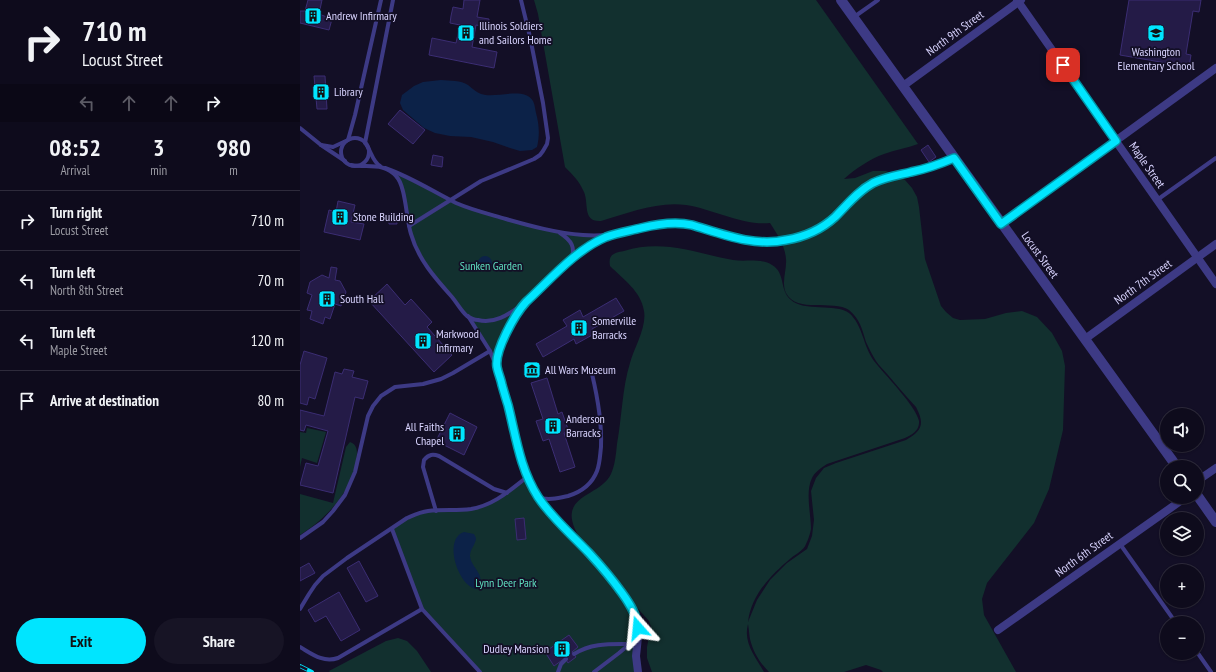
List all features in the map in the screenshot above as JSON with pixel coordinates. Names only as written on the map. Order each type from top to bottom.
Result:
[{"type":"street","name":"Locust Street","points":[[841,0],[1172,460]]},
{"type":"street","name":"North 9th Street","points":[[903,86],[1019,1]]},
{"type":"street","name":"Maple Street","points":[[1019,1],[1216,284]]},
{"type":"street","points":[[1001,224],[1216,68]]},
{"type":"street","name":"North 7th Street","points":[[1085,339],[1216,244]]},
{"type":"street","points":[[1204,476],[1216,468]]},
{"type":"street","name":"North 6th Street","points":[[998,630],[1176,504]]},
{"type":"street","points":[[1203,504],[1216,522]]},
{"type":"street","points":[[638,637],[636,656],[638,672]]},
{"type":"lane","points":[[381,0],[355,116],[348,140],[342,146],[341,151],[342,155],[349,164],[360,165],[367,160],[369,151],[365,143],[394,0]]},
{"type":"lane","points":[[408,226],[481,181],[534,159],[540,155],[547,144],[548,138],[544,103],[530,37],[520,0]]},
{"type":"lane","points":[[853,17],[878,0]]},
{"type":"lane","points":[[300,128],[321,145],[349,164],[360,167],[383,167],[410,178],[450,200],[474,210],[560,233],[603,235],[624,232]]},
{"type":"lane","points":[[321,145],[333,147],[348,140],[357,138],[369,147],[374,161],[396,175],[401,183],[408,226],[414,245],[434,276],[468,316],[490,351],[504,391],[522,463],[527,477],[538,497],[551,515],[594,558],[616,585],[634,612],[638,622],[638,637],[594,672]]},
{"type":"lane","points":[[468,316],[477,320],[491,320],[506,316],[526,302],[570,261],[593,244],[606,237],[653,225],[678,223],[742,240],[755,242],[785,241],[798,238],[823,226],[874,182],[884,178],[934,166],[954,158]]},
{"type":"lane","points":[[1157,200],[1216,158]]},
{"type":"lane","points":[[560,233],[567,238],[573,249],[573,254],[570,261]]},
{"type":"lane","points":[[496,366],[504,338],[513,320],[526,302]]},
{"type":"lane","points":[[300,538],[323,522],[345,495],[355,472],[368,416],[373,406],[381,396],[395,387],[423,384],[441,379],[490,351]]},
{"type":"lane","points":[[538,497],[549,499],[560,498],[575,493],[588,485],[597,471],[600,460],[601,422],[600,408],[592,374]]},
{"type":"lane","points":[[436,511],[423,467],[424,460],[430,455],[434,454],[439,456],[494,489],[507,493]]},
{"type":"lane","points":[[300,609],[312,589],[323,576],[407,518],[417,513],[427,511],[469,509],[482,506],[493,502],[507,493],[527,477]]},
{"type":"lane","points":[[392,529],[422,609],[480,672]]},
{"type":"lane","points":[[1119,544],[1171,616]]},
{"type":"lane","points":[[300,647],[319,658],[328,660],[338,658],[422,609]]},
{"type":"lane","points":[[574,654],[581,649],[593,646],[606,644],[629,644]]},
{"type":"lane","points":[[558,672],[561,664],[566,660]]},
{"type":"lane","points":[[1203,660],[1211,672]]},
{"type":"green space","points":[[534,0],[816,0],[918,144],[879,156],[858,168],[844,179],[855,178],[873,171],[886,171],[905,180],[912,188],[917,197],[919,207],[925,259],[941,306],[953,318],[960,320],[985,319],[1006,313],[1022,311],[1037,317],[1052,333],[1062,351],[1065,366],[1063,430],[1049,489],[1034,523],[987,583],[982,599],[984,615],[1016,672],[883,672],[866,665],[844,672],[769,672],[755,653],[750,639],[748,624],[748,643],[764,672],[652,672],[647,658],[647,647],[651,627],[649,621],[579,537],[573,523],[572,512],[575,504],[598,488],[611,474],[615,459],[627,373],[644,324],[644,311],[639,297],[631,286],[610,266],[610,259],[612,255],[617,252],[652,246],[679,248],[738,261],[758,261],[772,265],[779,272],[785,291],[787,296],[797,304],[811,307],[836,308],[849,313],[854,318],[870,355],[906,399],[917,415],[919,424],[917,430],[908,437],[827,464],[815,474],[812,478],[809,490],[811,529],[807,542],[802,550],[791,558],[763,586],[753,603],[748,622],[757,600],[770,580],[787,563],[807,549],[812,536],[814,520],[811,491],[816,478],[824,468],[906,440],[919,430],[921,423],[916,407],[876,361],[866,342],[860,324],[853,313],[842,307],[798,303],[791,299],[786,293],[784,285],[786,263],[784,249],[770,223],[739,220],[696,207],[675,204],[643,208],[601,221],[595,220],[588,215],[585,195],[575,178],[565,167],[538,14]]},
{"type":"green space","name":"Sunken Garden","points":[[402,174],[457,203],[545,229],[606,237],[585,249],[526,302],[504,337],[496,366],[479,332],[434,276],[414,245],[402,187],[396,175]]},
{"type":"green space","points":[[307,428],[326,432],[317,463],[302,458],[300,467],[300,432],[306,433]]},
{"type":"green space","points":[[350,442],[356,447],[357,454],[355,467],[345,491],[338,501],[320,520],[300,535],[300,494],[333,503],[346,447]]},
{"type":"green space","name":"Lynn Deer Park","points":[[527,477],[543,505],[589,553],[616,585],[638,622],[638,672],[480,672],[422,609],[392,529],[417,513],[469,509],[493,502]]},
{"type":"green space","points":[[398,638],[407,641],[417,651],[431,672],[329,671],[386,641]]},
{"type":"water","points":[[441,80],[462,82],[481,94],[523,94],[529,97],[534,102],[538,121],[539,134],[537,147],[532,150],[520,151],[493,142],[471,137],[450,136],[435,133],[424,128],[403,110],[400,103],[402,95],[414,86],[423,82]]},
{"type":"water","points":[[482,256],[488,256],[492,260],[492,266],[488,270],[482,270],[478,266],[478,260]]},
{"type":"water","points":[[464,532],[474,534],[476,538],[470,556],[481,581],[480,586],[477,589],[470,587],[464,581],[456,563],[454,544],[458,536]]},
{"type":"building","name":"Andrew Infirmary","points":[[308,0],[322,0],[319,14],[332,19],[329,30],[300,23],[300,11],[305,11]]},
{"type":"building","name":"Illinois Soldiers and Sailors Home","points":[[464,0],[480,0],[477,17],[489,19],[488,27],[476,25],[472,47],[497,52],[494,68],[429,55],[432,38],[456,43],[460,25],[450,23],[451,16],[453,7],[463,9]]},
{"type":"building","name":"Washington Elementary School","points":[[1129,0],[1201,0],[1199,12],[1193,11],[1186,54],[1191,55],[1189,67],[1120,55]]},
{"type":"building","name":"Library","points":[[314,76],[325,76],[327,109],[317,109]]},
{"type":"building","points":[[400,110],[425,130],[413,144],[388,124]]},
{"type":"building","points":[[928,145],[936,157],[929,162],[921,150]]},
{"type":"building","points":[[433,155],[443,157],[442,167],[431,165]]},
{"type":"building","name":"Stone Building","points":[[338,201],[355,205],[351,222],[364,224],[360,240],[324,232],[329,210],[336,212]]},
{"type":"building","points":[[396,213],[397,224],[389,224],[388,214]]},
{"type":"building","name":"South Hall","points":[[331,267],[337,268],[335,280],[340,281],[346,292],[341,306],[335,304],[330,319],[325,317],[323,324],[310,319],[312,311],[307,310],[312,295],[307,293],[310,282],[322,275],[329,278]]},
{"type":"building","name":"Markwood Infirmary","points":[[387,284],[405,305],[411,299],[432,322],[427,327],[452,355],[434,372],[369,301]]},
{"type":"building","name":"Somerville Barracks","points":[[616,298],[624,311],[592,329],[594,334],[576,344],[574,339],[543,357],[536,344],[567,326],[563,320],[580,310],[583,317]]},
{"type":"building","points":[[304,351],[327,358],[315,399],[309,397],[307,405],[300,403],[300,365]]},
{"type":"building","points":[[344,369],[354,371],[352,377],[368,381],[363,399],[355,397],[333,493],[300,485],[306,463],[318,466],[328,431],[306,425],[304,431],[300,430],[300,410],[324,416],[335,372],[342,374]]},
{"type":"building","name":"Anderson Barracks","points":[[547,378],[558,414],[562,412],[569,432],[564,433],[575,467],[560,472],[549,439],[543,441],[536,421],[543,419],[531,383]]},
{"type":"building","name":"All Faiths Chapel","points":[[450,413],[477,427],[464,455],[436,441]]},
{"type":"building","points":[[524,518],[526,539],[517,540],[515,519]]},
{"type":"building","points":[[359,561],[378,596],[366,602],[347,568]]},
{"type":"building","points":[[309,563],[315,573],[300,581],[300,568]]},
{"type":"building","points":[[339,592],[360,630],[341,641],[326,616],[315,622],[308,610]]},
{"type":"building","name":"Dudley Mansion","points":[[569,635],[578,647],[572,652],[576,657],[568,663],[565,658],[554,666],[545,652]]},
{"type":"railway","points":[[300,666],[312,672]]},
{"type":"place","name":"Andrew Infirmary","points":[[313,16]]},
{"type":"place","name":"Illinois Soldiers and Sailors Home","points":[[466,33]]},
{"type":"place","name":"Washington Elementary School","points":[[1156,33]]},
{"type":"place","name":"Library","points":[[321,92]]},
{"type":"place","name":"Stone Building","points":[[340,217]]},
{"type":"place","name":"South Hall","points":[[327,299]]},
{"type":"place","name":"Somerville Barracks","points":[[579,328]]},
{"type":"place","name":"Markwood Infirmary","points":[[423,341]]},
{"type":"place","name":"All Wars Museum","points":[[532,370]]},
{"type":"place","name":"Anderson Barracks","points":[[553,426]]},
{"type":"place","name":"All Faiths Chapel","points":[[457,434]]},
{"type":"place","name":"Dudley Mansion","points":[[562,649]]},
{"type":"route","points":[[638,628],[638,622],[634,612],[616,585],[598,562],[551,515],[543,505],[527,477],[496,366],[504,338],[520,309],[584,249],[606,237],[653,225],[678,223],[742,240],[755,242],[785,241],[798,238],[823,226],[834,218],[865,188],[874,182],[884,178],[934,166],[954,158],[1001,224],[1116,141],[1063,65]]}]
